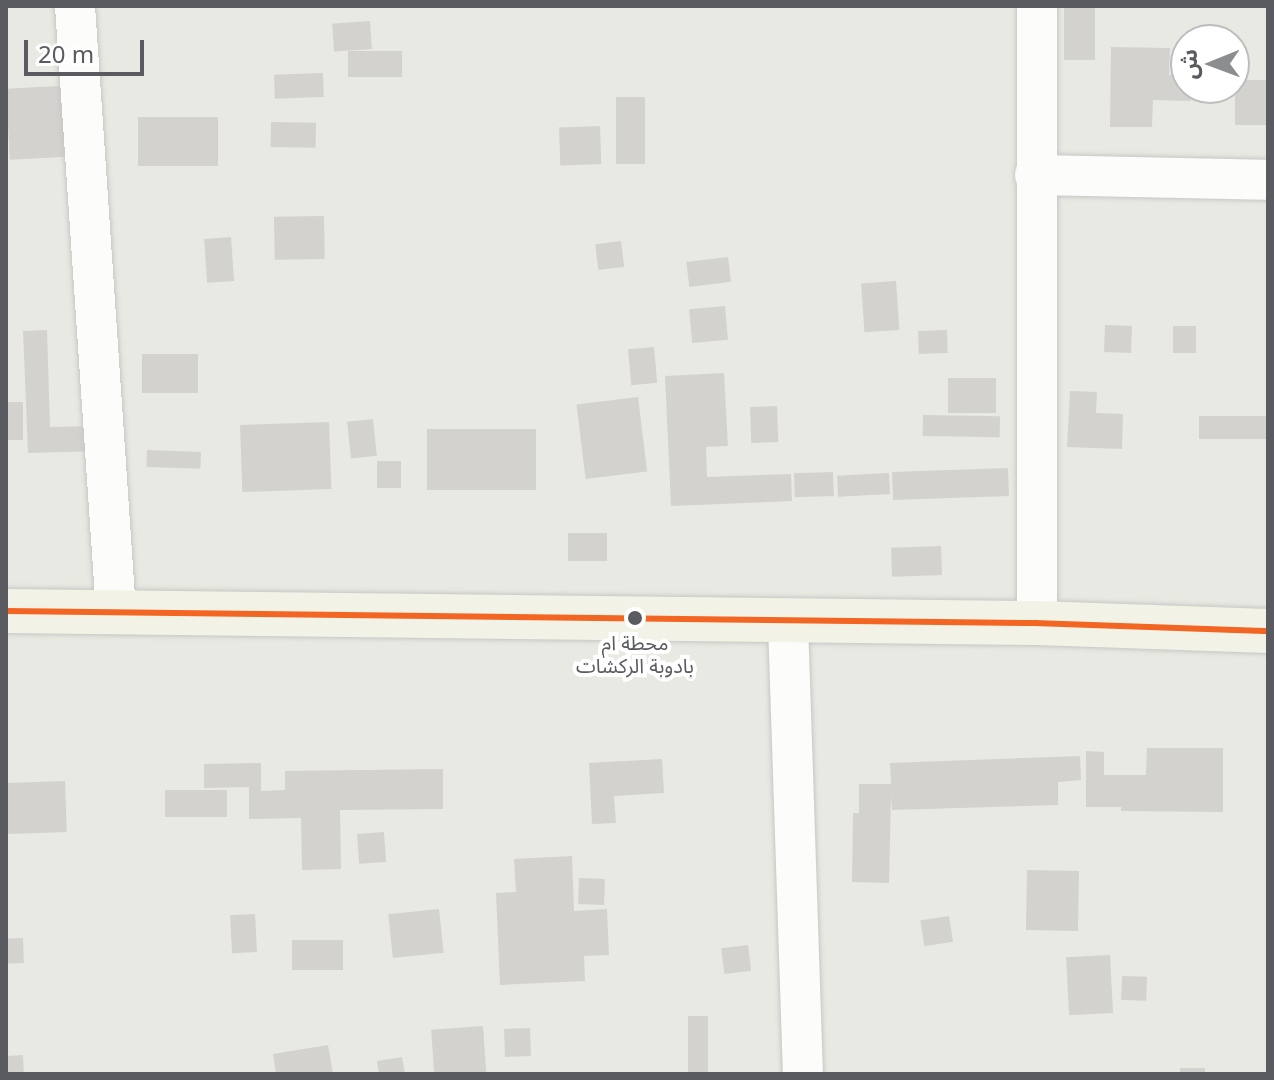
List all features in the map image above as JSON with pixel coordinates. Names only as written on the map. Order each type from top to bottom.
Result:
[{"type":"main road","points":[[6,611],[788,623],[1037,623],[1268,631]]},
{"type":"street","points":[[75,6],[116,612]]},
{"type":"street","points":[[1037,6],[1037,623]]},
{"type":"street","points":[[1035,175],[1268,180]]},
{"type":"street","points":[[788,623],[803,1074]]},
{"type":"building","points":[[1064,6],[1095,6],[1095,60],[1064,60]]},
{"type":"building","points":[[370,21],[372,49],[334,52],[332,24]]},
{"type":"building","points":[[1111,47],[1170,48],[1170,100],[1153,100],[1152,127],[1110,127]]},
{"type":"building","points":[[348,51],[402,51],[402,77],[348,77]]},
{"type":"building","points":[[323,73],[324,97],[275,99],[274,75]]},
{"type":"building","points":[[1250,80],[1268,80],[1268,125],[1235,125],[1235,104],[1250,104]]},
{"type":"building","points":[[78,85],[82,156],[10,160],[6,89]]},
{"type":"building","points":[[616,97],[645,97],[645,164],[616,164]]},
{"type":"building","points":[[138,117],[218,117],[218,166],[138,166]]},
{"type":"building","points":[[271,122],[316,123],[316,148],[271,147]]},
{"type":"building","points":[[600,126],[601,164],[560,165],[559,127]]},
{"type":"building","points":[[324,216],[325,259],[275,260],[274,217]]},
{"type":"building","points":[[231,237],[234,281],[207,283],[204,239]]},
{"type":"building","points":[[621,241],[624,267],[598,270],[595,244]]},
{"type":"building","points":[[728,257],[731,282],[689,287],[686,262]]},
{"type":"building","points":[[896,281],[899,330],[865,332],[861,283]]},
{"type":"building","points":[[725,306],[728,340],[692,343],[689,309]]},
{"type":"building","points":[[1105,325],[1132,326],[1131,353],[1104,352]]},
{"type":"building","points":[[1173,326],[1196,326],[1196,353],[1173,353]]},
{"type":"building","points":[[47,330],[50,427],[100,426],[101,451],[28,453],[23,331]]},
{"type":"building","points":[[947,330],[948,353],[919,354],[918,331]]},
{"type":"building","points":[[654,347],[657,383],[631,385],[628,349]]},
{"type":"building","points":[[142,354],[198,354],[198,393],[142,393]]},
{"type":"building","points":[[724,373],[728,446],[706,447],[707,477],[791,474],[792,501],[671,506],[665,376]]},
{"type":"building","points":[[948,378],[996,378],[996,413],[948,413]]},
{"type":"building","points":[[1070,391],[1097,392],[1096,413],[1123,414],[1122,449],[1067,447]]},
{"type":"building","points":[[638,397],[647,471],[586,479],[576,405]]},
{"type":"building","points":[[6,402],[23,402],[23,440],[6,440]]},
{"type":"building","points":[[777,406],[778,442],[751,443],[750,407]]},
{"type":"building","points":[[923,415],[1000,416],[1000,437],[923,436]]},
{"type":"building","points":[[1199,416],[1268,416],[1268,439],[1199,439]]},
{"type":"building","points":[[373,419],[377,456],[351,459],[347,422]]},
{"type":"building","points":[[329,422],[331,489],[242,492],[240,425]]},
{"type":"building","points":[[427,429],[536,429],[536,490],[427,490]]},
{"type":"building","points":[[147,450],[201,452],[200,469],[146,467]]},
{"type":"building","points":[[377,461],[401,461],[401,488],[377,488]]},
{"type":"building","points":[[1008,468],[1009,496],[893,500],[892,472]]},
{"type":"building","points":[[833,472],[834,496],[795,497],[794,473]]},
{"type":"building","points":[[889,473],[890,494],[838,497],[837,476]]},
{"type":"building","points":[[568,533],[607,533],[607,561],[568,561]]},
{"type":"building","points":[[941,546],[942,575],[892,577],[891,548]]},
{"type":"building","points":[[1147,748],[1223,748],[1223,812],[1121,811],[1121,807],[1086,807],[1086,751],[1104,752],[1104,775],[1146,775]]},
{"type":"building","points":[[1080,756],[1081,780],[1058,782],[1058,805],[892,810],[891,795],[889,883],[852,882],[853,813],[859,813],[859,784],[891,784],[890,763]]},
{"type":"building","points":[[662,759],[664,793],[614,796],[616,823],[592,824],[589,763]]},
{"type":"building","points":[[261,763],[261,791],[285,790],[285,771],[443,769],[443,809],[340,810],[341,869],[302,870],[301,818],[249,819],[249,787],[204,788],[204,764]]},
{"type":"building","points":[[65,781],[67,832],[8,834],[6,783]]},
{"type":"building","points":[[165,790],[227,790],[227,817],[165,817]]},
{"type":"building","points":[[384,832],[386,862],[359,864],[357,834]]},
{"type":"building","points":[[572,856],[574,911],[607,909],[609,955],[584,956],[585,981],[500,985],[496,893],[516,892],[514,859]]},
{"type":"building","points":[[1027,870],[1079,871],[1078,931],[1026,930]]},
{"type":"building","points":[[579,878],[605,879],[604,905],[578,904]]},
{"type":"building","points":[[439,909],[444,953],[393,958],[388,914]]},
{"type":"building","points":[[255,914],[257,952],[232,953],[230,915]]},
{"type":"building","points":[[949,916],[953,942],[924,946],[920,921]]},
{"type":"building","points":[[23,938],[24,963],[7,964],[6,939]]},
{"type":"building","points":[[292,940],[343,940],[343,970],[292,970]]},
{"type":"building","points":[[748,945],[751,971],[724,974],[721,948]]},
{"type":"building","points":[[1110,955],[1113,1013],[1069,1015],[1066,957]]},
{"type":"building","points":[[1122,976],[1147,977],[1146,1001],[1121,1000]]},
{"type":"building","points":[[688,1016],[708,1016],[708,1073],[688,1073]]},
{"type":"building","points":[[483,1026],[486,1074],[434,1074],[431,1030]]},
{"type":"building","points":[[530,1028],[531,1056],[505,1057],[504,1029]]},
{"type":"building","points":[[328,1045],[333,1074],[276,1074],[273,1054]]},
{"type":"building","points":[[23,1055],[24,1074],[7,1074],[6,1056]]},
{"type":"building","points":[[402,1057],[405,1074],[379,1074],[377,1061]]},
{"type":"building","points":[[1180,1068],[1205,1068],[1205,1074],[1180,1074]]},
{"type":"transit line","points":[[6,611],[1037,623],[1268,631]]},
{"type":"place","name":"محطة ام بادوبة الركشات","points":[[635,618]]}]
